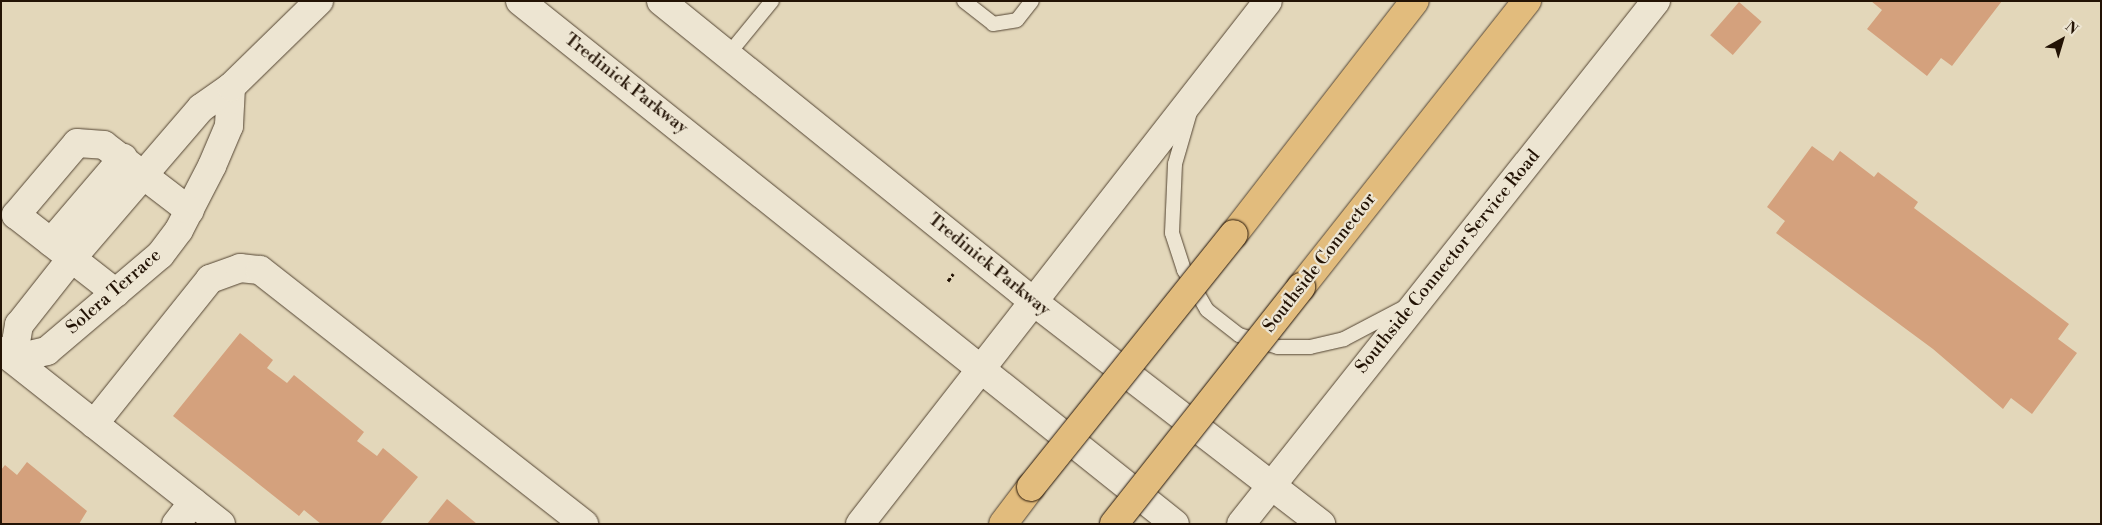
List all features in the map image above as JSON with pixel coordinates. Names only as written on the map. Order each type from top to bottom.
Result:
[{"type":"highway","points":[[1003,524],[1234,234],[1415,1]]},
{"type":"highway","name":"Southside Connector","points":[[1114,524],[1527,1]]},
{"type":"street","name":"Tredinick Parkway","points":[[520,1],[1175,524]]},
{"type":"street","name":"Tredinick Parkway","points":[[661,1],[1034,302],[1272,484],[1321,524]]},
{"type":"street","points":[[860,524],[1268,1]]},
{"type":"street","name":"Southside Connector Service Road","points":[[1241,524],[1656,1]]},
{"type":"street","points":[[62,250],[146,174],[201,108],[231,87],[316,2]]},
{"type":"street","name":"Solera Terrace","points":[[5,361],[47,350],[160,255],[190,211],[229,126],[231,87]]},
{"type":"street","points":[[116,293],[16,215],[77,143],[104,145],[146,174],[190,211]]},
{"type":"street","points":[[123,158],[62,250],[19,325],[5,361],[94,424],[220,524]]},
{"type":"street","points":[[94,424],[210,280],[240,268],[260,270],[584,524]]},
{"type":"street","points":[[176,524],[193,502]]},
{"type":"lane","points":[[727,56],[772,1]]},
{"type":"lane","points":[[964,1],[993,24],[1017,20],[1032,1]]},
{"type":"lane","points":[[1195,94],[1175,164],[1172,233],[1184,270],[1207,310],[1239,335],[1278,347],[1310,347],[1344,339],[1418,300]]},
{"type":"building","points":[[1871,1],[2002,1],[1952,66],[1941,58],[1927,76],[1867,29],[1882,10]]},
{"type":"building","points":[[1739,2],[1762,22],[1733,55],[1710,35]]},
{"type":"building","points":[[1812,146],[1833,161],[1840,151],[1874,177],[1878,172],[1918,202],[1914,208],[2069,324],[2058,339],[2077,353],[2032,414],[2011,398],[2003,409],[1933,349],[1776,233],[1785,221],[1767,207]]},
{"type":"building","points":[[240,333],[273,360],[267,368],[287,383],[294,375],[364,432],[357,441],[377,456],[383,448],[418,477],[380,524],[321,524],[304,510],[299,516],[173,416]]},
{"type":"building","points":[[27,462],[87,511],[79,524],[1,524],[1,470],[5,465],[17,475]]},
{"type":"building","points":[[447,499],[477,524],[427,524]]}]
